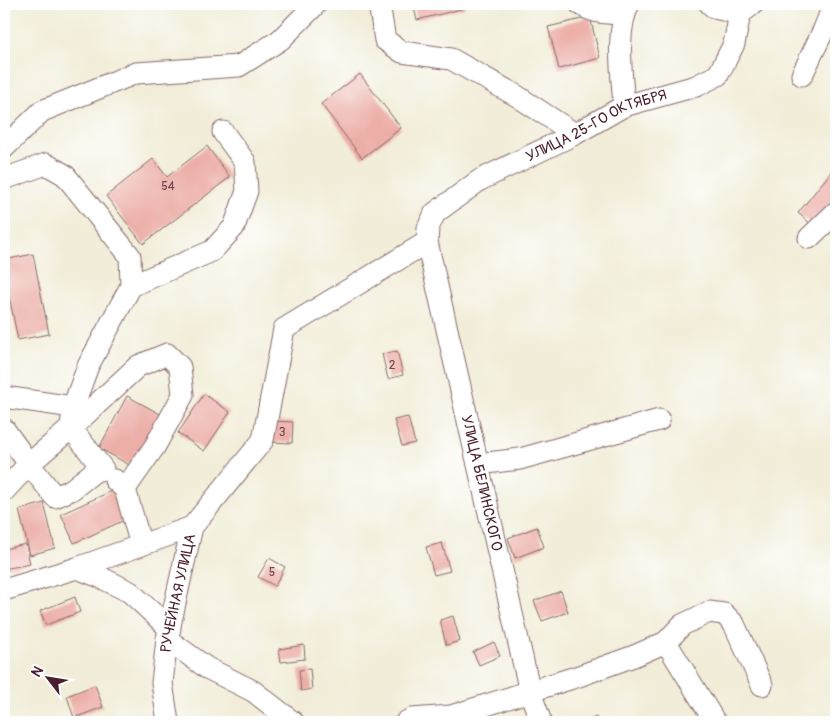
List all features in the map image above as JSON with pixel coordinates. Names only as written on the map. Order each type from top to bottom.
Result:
[{"type":"street","points":[[4,148],[42,111],[136,73],[239,66],[280,40],[316,4]]},
{"type":"street","points":[[379,4],[385,40],[402,52],[451,59],[517,96],[575,134]]},
{"type":"street","points":[[580,4],[588,10],[606,13],[626,9],[620,52],[624,106]]},
{"type":"street","points":[[710,4],[715,8],[747,9]]},
{"type":"street","points":[[802,75],[834,4]]},
{"type":"street","name":"УЛИЦА 25-ГО ОКТЯБРЯ","points":[[427,242],[428,228],[435,213],[480,180],[575,134],[624,106],[696,86],[718,74],[734,44],[747,9]]},
{"type":"street","points":[[131,286],[212,251],[234,228],[247,191],[245,162],[223,132]]},
{"type":"street","points":[[4,179],[46,164],[65,175],[130,256],[131,286],[88,366],[72,407],[70,428],[103,469],[125,489],[140,545]]},
{"type":"street","points":[[810,238],[836,212]]},
{"type":"street","name":"УЛИЦА БЕЛИНСКОГО","points":[[427,242],[530,692],[541,722]]},
{"type":"street","name":"РУЧЕЙНАЯ УЛИЦА","points":[[168,722],[162,683],[168,634],[192,527],[263,440],[284,329],[427,242]]},
{"type":"street","points":[[4,491],[29,464],[138,366],[167,354],[180,367],[183,395],[155,446],[125,489]]},
{"type":"street","points":[[4,397],[72,407]]},
{"type":"street","points":[[478,464],[520,459],[659,420]]},
{"type":"street","points":[[4,429],[55,497],[71,490],[95,471],[103,469]]},
{"type":"street","points":[[4,590],[78,568],[192,527]]},
{"type":"street","points":[[78,568],[130,592],[168,634],[207,668],[253,691],[293,722]]},
{"type":"street","points":[[406,722],[412,718],[451,716],[579,676],[666,642],[682,625],[709,612],[724,614],[734,624],[762,684]]},
{"type":"street","points":[[666,642],[715,722]]},
{"type":"building","points":[[413,4],[464,4],[465,8],[417,20]]},
{"type":"building","points":[[590,17],[600,58],[559,69],[548,27]]},
{"type":"building","points":[[360,74],[401,128],[362,158],[321,104]]},
{"type":"building","points":[[207,146],[230,177],[143,244],[106,196],[153,159],[167,177]]},
{"type":"building","points":[[836,166],[836,197],[813,226],[798,213]]},
{"type":"building","points":[[33,254],[49,334],[18,340],[8,291],[4,292],[4,260]]},
{"type":"building","points":[[397,351],[403,375],[388,379],[382,354]]},
{"type":"building","points":[[204,394],[230,412],[204,451],[178,433]]},
{"type":"building","points":[[127,396],[162,415],[133,467],[99,448]]},
{"type":"building","points":[[408,417],[415,443],[402,446],[394,420]]},
{"type":"building","points":[[271,421],[293,422],[292,443],[270,442]]},
{"type":"building","points":[[114,490],[127,519],[74,543],[61,514]]},
{"type":"building","points":[[44,503],[55,548],[30,555],[19,510]]},
{"type":"building","points":[[537,527],[544,547],[515,558],[508,538]]},
{"type":"building","points":[[442,543],[450,571],[434,575],[426,547]]},
{"type":"building","points":[[26,544],[30,564],[4,569],[4,549]]},
{"type":"building","points":[[269,558],[285,567],[275,586],[258,577]]},
{"type":"building","points":[[561,591],[568,612],[542,621],[534,601]]},
{"type":"building","points":[[75,597],[80,612],[46,625],[40,611]]},
{"type":"building","points":[[453,616],[460,641],[446,645],[440,620]]},
{"type":"building","points":[[494,642],[500,656],[479,665],[473,652]]},
{"type":"building","points":[[304,645],[305,659],[281,662],[279,649]]},
{"type":"building","points":[[310,669],[312,689],[301,691],[299,670]]},
{"type":"building","points":[[95,685],[103,707],[74,718],[67,696]]},
{"type":"building","points":[[596,717],[598,722],[585,722]]}]
